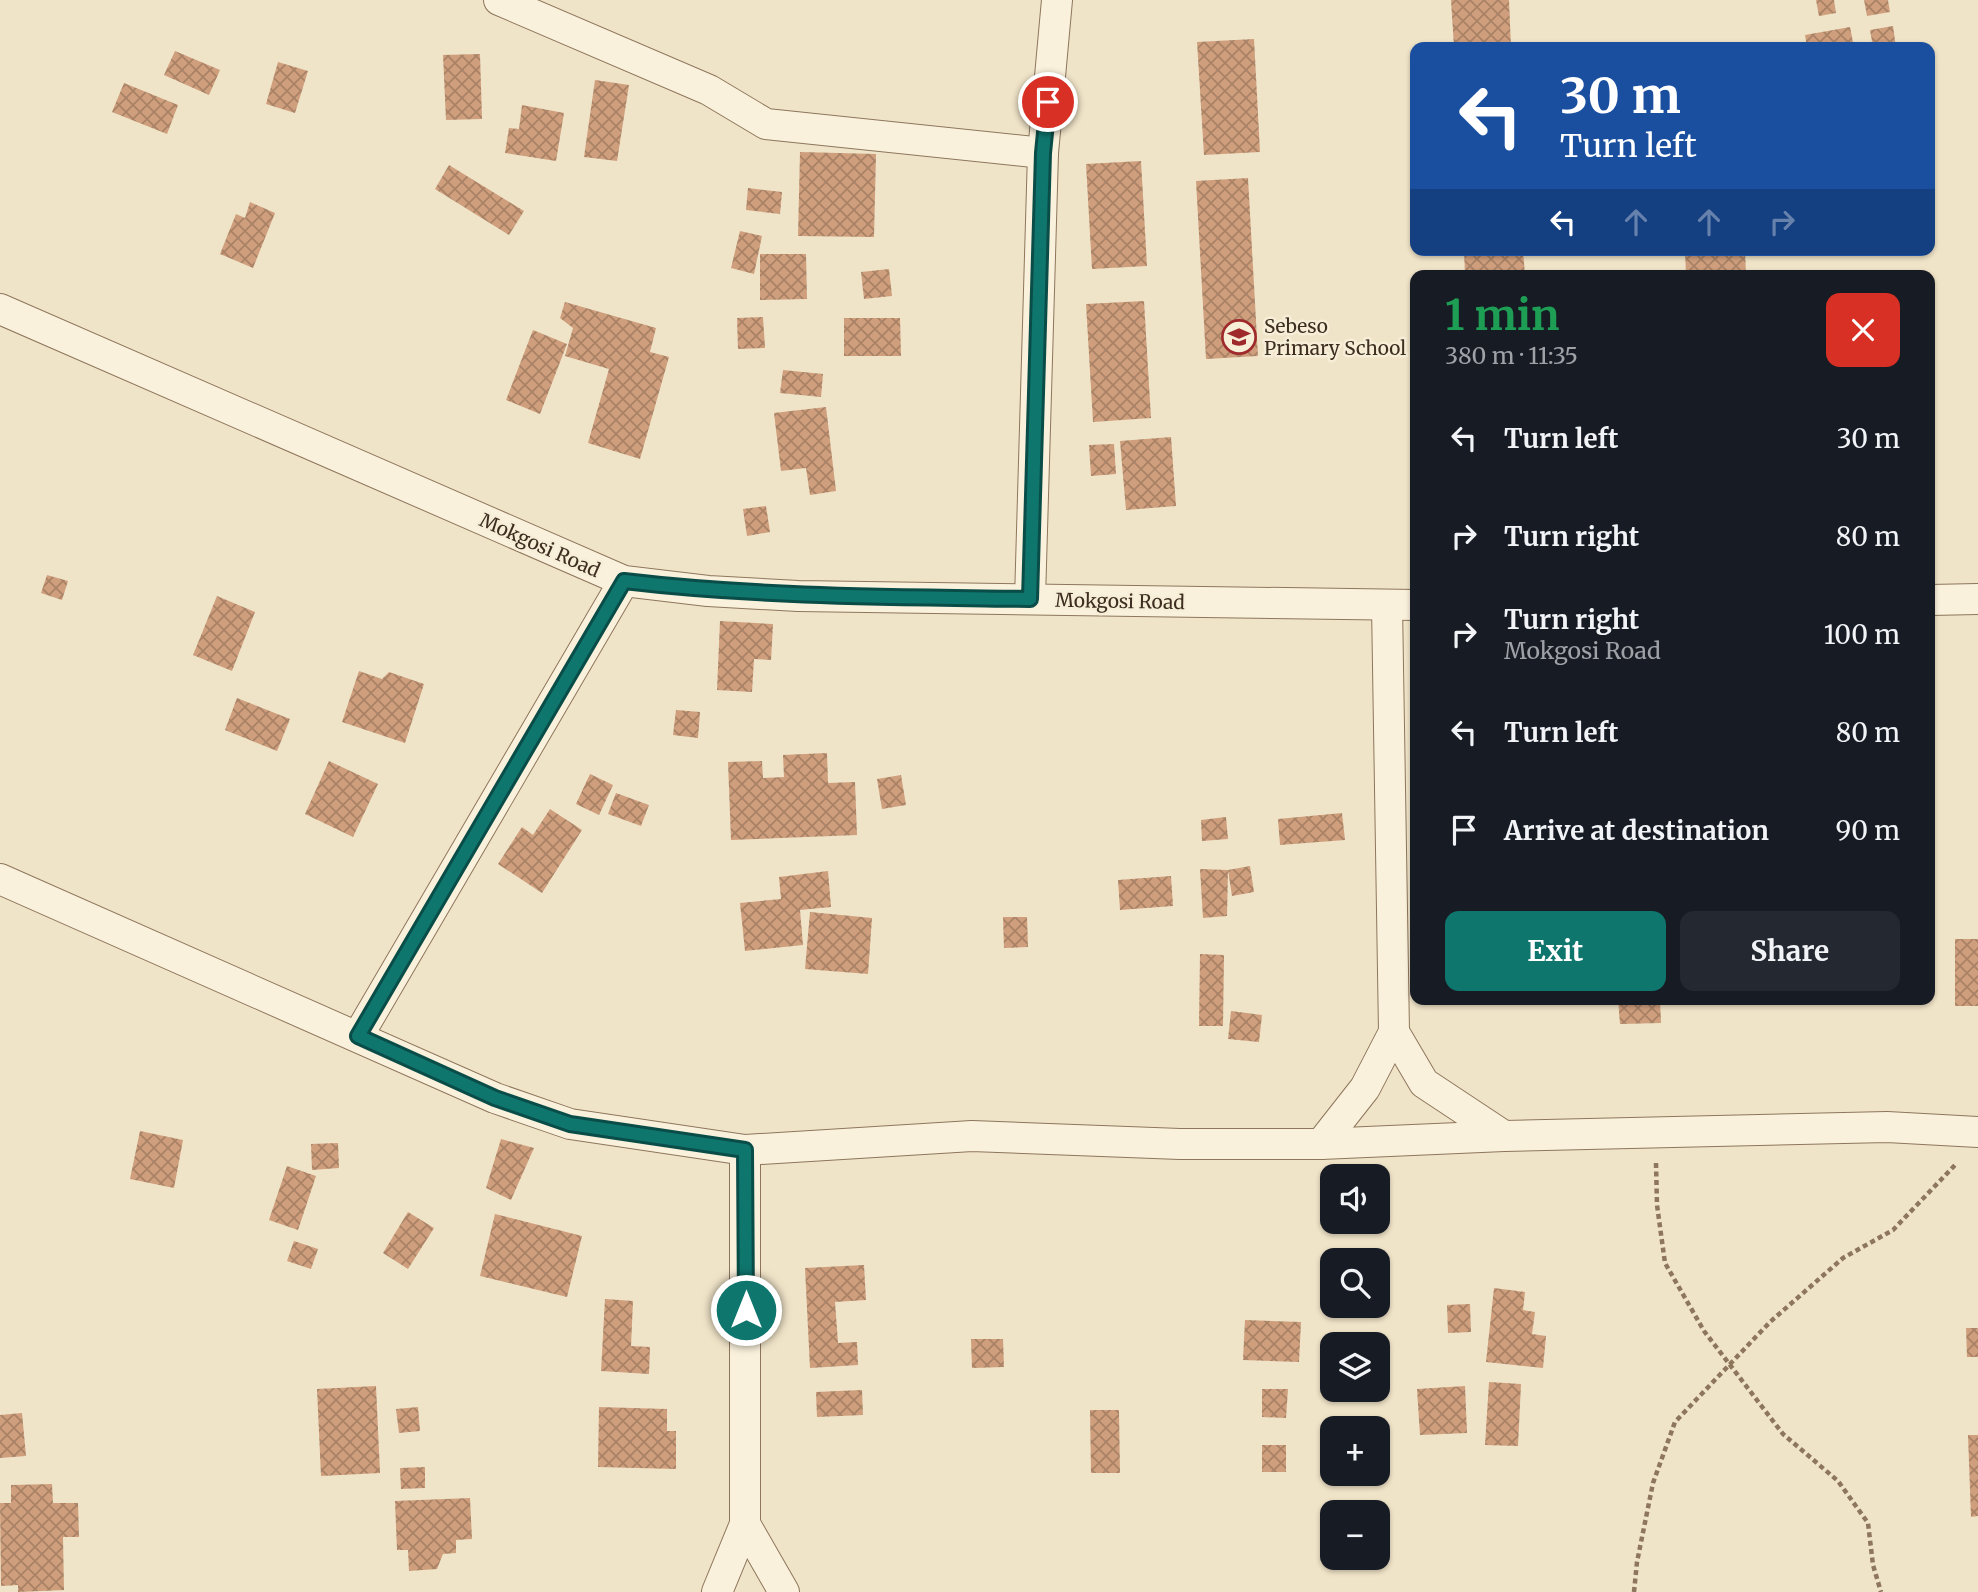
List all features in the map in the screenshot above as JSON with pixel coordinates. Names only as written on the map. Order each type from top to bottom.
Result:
[{"type":"street","points":[[499,0],[709,90],[766,124],[1043,153]]},
{"type":"street","points":[[1030,599],[1043,153],[1057,0]]},
{"type":"street","name":"Mokgosi Road","points":[[0,309],[624,581],[708,591],[798,596],[1401,605]]},
{"type":"street","points":[[358,1036],[624,581]]},
{"type":"street","points":[[1935,600],[1978,599]]},
{"type":"street","points":[[1321,1144],[1365,1088],[1394,1032],[1401,605]]},
{"type":"street","points":[[0,879],[495,1098],[570,1124],[745,1150],[972,1136],[1180,1144],[1321,1144],[1504,1136],[1887,1128],[1977,1131]]},
{"type":"street","points":[[1394,1032],[1424,1083],[1504,1136]]},
{"type":"street","points":[[717,1592],[745,1524],[745,1150]]},
{"type":"street","points":[[745,1524],[784,1592]]},
{"type":"path","points":[[1634,1592],[1637,1562],[1653,1483],[1675,1422],[1770,1322],[1843,1258],[1893,1230],[1957,1164],[1977,1131]]},
{"type":"path","points":[[1655,1134],[1657,1205],[1665,1263],[1704,1331],[1783,1434],[1838,1481],[1868,1523],[1873,1565],[1881,1592]]},
{"type":"building","points":[[1451,0],[1509,0],[1511,42],[1454,42]]},
{"type":"building","points":[[1816,0],[1834,0],[1836,13],[1819,16]]},
{"type":"building","points":[[1864,0],[1888,0],[1890,12],[1867,16]]},
{"type":"building","points":[[1893,26],[1895,42],[1872,42],[1870,30]]},
{"type":"building","points":[[1850,27],[1853,42],[1806,42],[1805,35]]},
{"type":"building","points":[[1254,39],[1260,152],[1204,155],[1197,42]]},
{"type":"building","points":[[175,51],[220,70],[209,95],[164,75]]},
{"type":"building","points":[[480,54],[482,119],[446,120],[443,55]]},
{"type":"building","points":[[278,62],[308,71],[295,113],[266,104]]},
{"type":"building","points":[[595,80],[629,85],[617,161],[584,157]]},
{"type":"building","points":[[124,83],[178,105],[167,134],[112,112]]},
{"type":"building","points":[[522,105],[564,113],[556,161],[505,153],[509,128],[519,129]]},
{"type":"building","points":[[800,152],[876,154],[874,237],[798,236]]},
{"type":"building","points":[[1141,161],[1147,266],[1092,269],[1086,164]]},
{"type":"building","points":[[449,165],[524,211],[509,235],[435,189]]},
{"type":"building","points":[[1248,178],[1258,356],[1206,359],[1196,181]]},
{"type":"building","points":[[748,188],[782,192],[780,214],[746,210]]},
{"type":"building","points":[[250,202],[275,213],[253,268],[220,254],[236,214],[245,218]]},
{"type":"building","points":[[740,231],[762,236],[754,274],[731,268]]},
{"type":"building","points":[[760,254],[806,254],[807,299],[760,300]]},
{"type":"building","points":[[1464,256],[1523,256],[1525,270],[1465,270]]},
{"type":"building","points":[[1685,256],[1745,256],[1746,270],[1686,270]]},
{"type":"building","points":[[889,269],[892,296],[864,299],[861,272]]},
{"type":"building","points":[[1144,301],[1151,418],[1093,422],[1086,304]]},
{"type":"building","points":[[565,302],[656,328],[650,352],[669,357],[640,459],[588,443],[609,369],[565,356],[573,328],[560,318]]},
{"type":"building","points":[[763,317],[765,348],[738,349],[737,318]]},
{"type":"building","points":[[844,318],[900,318],[901,356],[844,356]]},
{"type":"building","points":[[533,330],[567,344],[540,414],[506,400]]},
{"type":"building","points":[[783,370],[823,374],[821,397],[780,393]]},
{"type":"building","points":[[826,407],[836,491],[810,495],[806,468],[781,471],[774,413]]},
{"type":"building","points":[[1171,437],[1176,506],[1126,510],[1120,441]]},
{"type":"building","points":[[1114,444],[1116,474],[1091,476],[1089,445]]},
{"type":"building","points":[[766,506],[770,532],[747,536],[743,509]]},
{"type":"building","points":[[47,575],[68,581],[62,600],[41,593]]},
{"type":"building","points":[[217,596],[255,612],[232,671],[193,655]]},
{"type":"building","points":[[720,621],[773,624],[771,660],[754,659],[752,692],[717,690]]},
{"type":"building","points":[[359,671],[382,679],[389,672],[424,684],[405,743],[342,722]]},
{"type":"building","points":[[237,698],[290,719],[277,751],[225,730]]},
{"type":"building","points":[[676,710],[700,712],[698,738],[673,735]]},
{"type":"building","points":[[827,753],[828,783],[855,782],[857,835],[731,840],[728,762],[762,761],[763,778],[784,777],[783,755]]},
{"type":"building","points":[[329,761],[378,784],[353,837],[305,814]]},
{"type":"building","points":[[590,774],[613,785],[599,815],[576,804]]},
{"type":"building","points":[[901,775],[906,805],[882,809],[877,779]]},
{"type":"building","points":[[616,793],[649,805],[641,826],[608,814]]},
{"type":"building","points":[[550,809],[582,830],[542,893],[498,864],[522,827],[533,835]]},
{"type":"building","points":[[1342,813],[1345,840],[1280,845],[1278,819]]},
{"type":"building","points":[[1226,817],[1228,839],[1202,841],[1201,820]]},
{"type":"building","points":[[1250,866],[1254,892],[1232,896],[1228,870]]},
{"type":"building","points":[[1200,869],[1228,870],[1227,916],[1203,918]]},
{"type":"building","points":[[828,871],[831,907],[800,910],[803,945],[745,951],[740,903],[781,899],[779,877]]},
{"type":"building","points":[[1171,876],[1173,906],[1120,910],[1118,880]]},
{"type":"building","points":[[810,912],[872,918],[868,974],[805,969]]},
{"type":"building","points":[[1003,917],[1027,917],[1028,947],[1004,948]]},
{"type":"building","points":[[1955,939],[1978,939],[1978,1006],[1955,1006]]},
{"type":"building","points":[[1200,954],[1224,955],[1223,1026],[1199,1026]]},
{"type":"building","points":[[1618,1005],[1660,1005],[1661,1023],[1620,1024]]},
{"type":"building","points":[[1231,1011],[1262,1015],[1259,1042],[1228,1039]]},
{"type":"building","points":[[140,1131],[183,1140],[174,1188],[130,1179]]},
{"type":"building","points":[[501,1139],[534,1148],[511,1200],[486,1188]]},
{"type":"building","points":[[338,1143],[339,1168],[312,1170],[311,1144]]},
{"type":"building","points":[[287,1166],[316,1176],[298,1230],[269,1220]]},
{"type":"building","points":[[408,1212],[434,1228],[408,1269],[383,1253]]},
{"type":"building","points":[[495,1214],[582,1236],[567,1297],[480,1276]]},
{"type":"building","points":[[294,1241],[318,1249],[311,1269],[287,1261]]},
{"type":"building","points":[[864,1265],[866,1300],[835,1302],[838,1343],[857,1342],[858,1365],[810,1368],[805,1268]]},
{"type":"building","points":[[1494,1288],[1525,1292],[1523,1310],[1535,1312],[1532,1334],[1546,1336],[1543,1368],[1486,1362]]},
{"type":"building","points":[[605,1299],[633,1301],[631,1346],[650,1347],[649,1374],[601,1371]]},
{"type":"building","points":[[1470,1304],[1471,1332],[1448,1333],[1447,1305]]},
{"type":"building","points":[[1245,1320],[1301,1322],[1299,1362],[1243,1360]]},
{"type":"building","points":[[1966,1328],[1978,1328],[1978,1357],[1967,1357]]},
{"type":"building","points":[[971,1339],[1003,1339],[1004,1367],[972,1368]]},
{"type":"building","points":[[1489,1382],[1521,1384],[1518,1446],[1485,1445]]},
{"type":"building","points":[[376,1386],[380,1473],[321,1476],[317,1389]]},
{"type":"building","points":[[1465,1386],[1467,1433],[1420,1435],[1417,1389]]},
{"type":"building","points":[[1262,1389],[1288,1389],[1286,1418],[1262,1417]]},
{"type":"building","points":[[862,1390],[863,1415],[817,1417],[816,1392]]},
{"type":"building","points":[[418,1407],[420,1431],[399,1433],[396,1409]]},
{"type":"building","points":[[599,1407],[667,1409],[667,1431],[676,1431],[676,1469],[598,1467]]},
{"type":"building","points":[[1090,1410],[1119,1410],[1120,1473],[1091,1473]]},
{"type":"building","points":[[22,1413],[26,1456],[0,1458],[0,1415]]},
{"type":"building","points":[[1968,1435],[1978,1435],[1978,1516],[1971,1517]]},
{"type":"building","points":[[1262,1445],[1286,1445],[1286,1472],[1262,1472]]},
{"type":"building","points":[[425,1467],[425,1488],[401,1489],[400,1468]]},
{"type":"building","points":[[52,1484],[53,1503],[78,1503],[79,1537],[63,1537],[64,1590],[18,1592],[18,1585],[1,1586],[0,1503],[11,1503],[11,1485]]},
{"type":"building","points":[[470,1498],[472,1539],[456,1540],[456,1553],[443,1554],[437,1569],[409,1571],[408,1550],[397,1550],[395,1501]]},
{"type":"place","name":"Sebeso Primary School","points":[[1239,337]]},
{"type":"route","points":[[746,1310],[745,1150],[570,1124],[495,1098],[358,1036],[624,581],[708,591],[798,596],[1030,599],[1043,153],[1048,102]]}]
